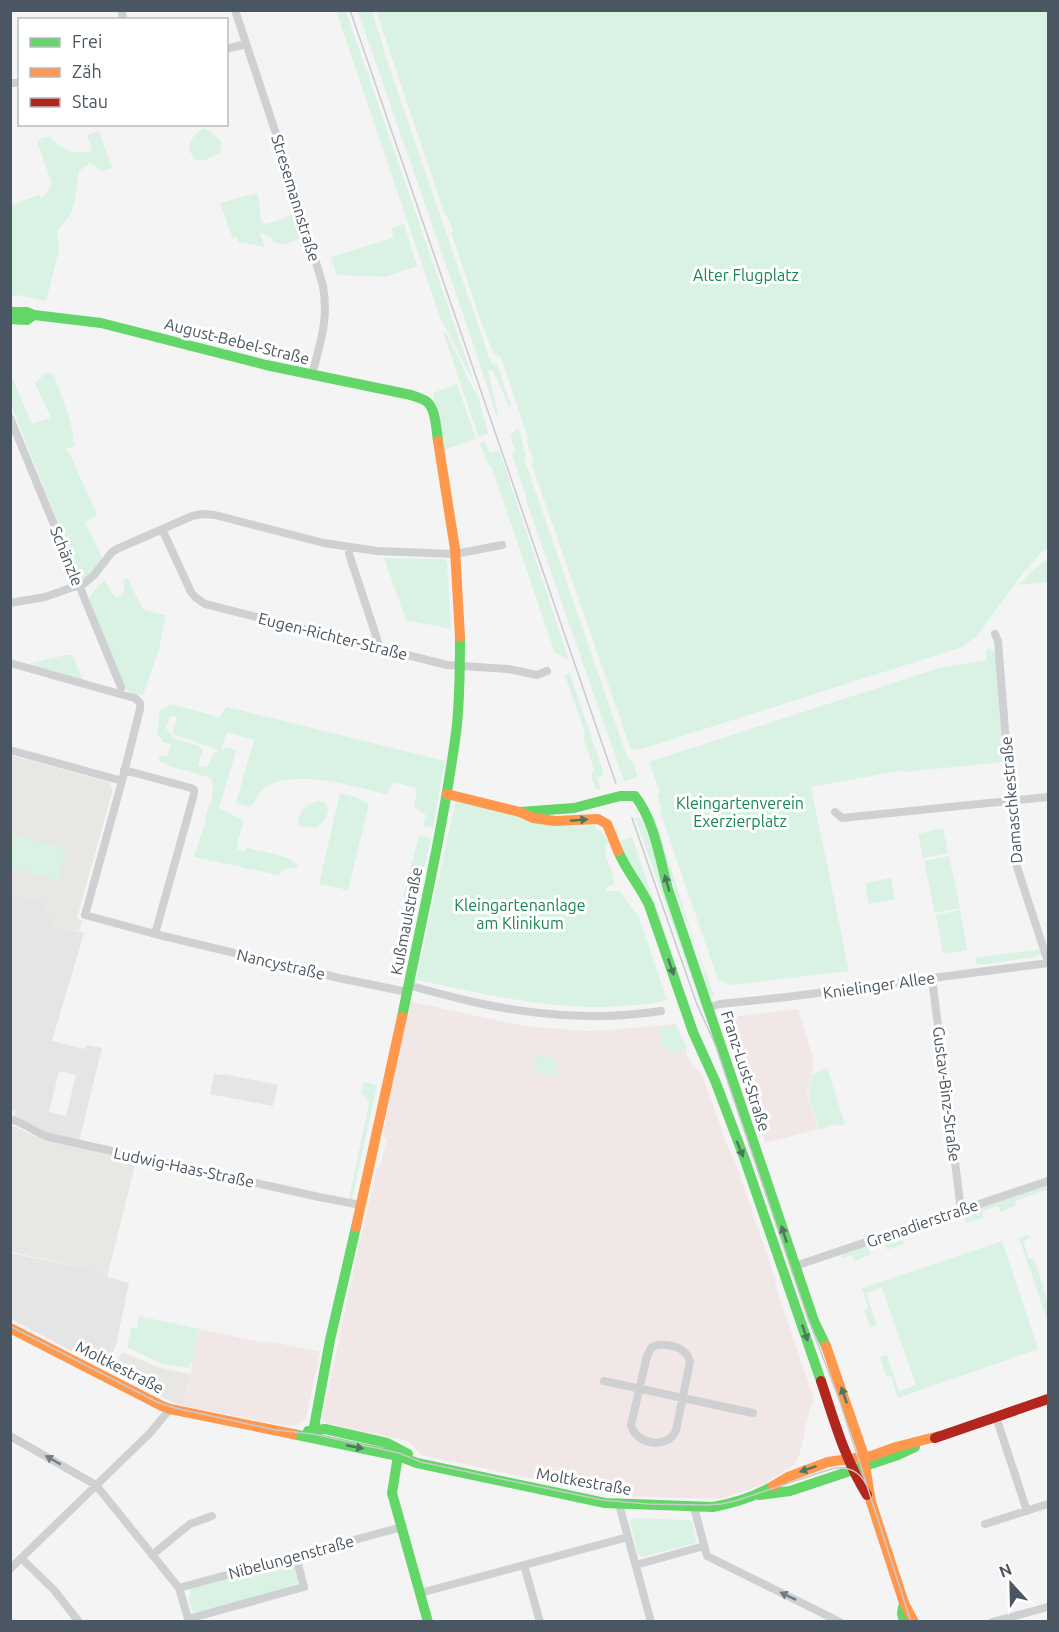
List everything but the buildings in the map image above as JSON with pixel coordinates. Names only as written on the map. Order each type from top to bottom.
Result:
[{"type":"street","name":"Stresemannstraße","points":[[235,10],[294,188],[323,286],[325,318],[312,375]]},
{"type":"street","points":[[228,48],[246,44]]},
{"type":"street","name":"August-Bebel-Straße","points":[[10,312],[27,312],[34,315],[109,325],[312,375],[411,395],[424,400],[429,405]]},
{"type":"street","name":"August-Bebel-Straße","points":[[10,320],[27,320],[34,315]]},
{"type":"street","name":"Kußmaulstraße","points":[[313,1434],[330,1340],[447,794],[456,731],[460,624],[455,554],[436,427],[429,405]]},
{"type":"street","name":"Schänzle","points":[[10,418],[122,687],[120,694]]},
{"type":"street","points":[[10,603],[45,597],[79,586],[94,575],[114,550],[192,516],[210,514],[349,548],[395,553],[455,554],[502,546]]},
{"type":"street","name":"Eugen-Richter-Straße","points":[[162,529],[190,592],[202,602],[435,662],[508,669],[534,675],[547,671]]},
{"type":"street","points":[[349,548],[380,648]]},
{"type":"street","name":"Damaschkestraße","points":[[995,634],[998,641],[1017,867],[1048,962]]},
{"type":"street","points":[[10,663],[120,694]]},
{"type":"street","name":"Nancystraße","points":[[120,694],[135,699],[140,703],[140,709],[85,915],[339,978],[407,989]]},
{"type":"street","points":[[10,750],[122,781]]},
{"type":"street","points":[[124,770],[191,788],[194,792],[155,934]]},
{"type":"street","name":"Franz-Lust-Straße","points":[[447,794],[520,812],[533,818],[555,821],[594,819],[603,820],[607,824],[625,867],[641,888],[650,905],[693,1032],[716,1083],[745,1160],[848,1459],[871,1502]]},
{"type":"street","name":"Franz-Lust-Straße","points":[[520,812],[577,809],[621,795],[632,795],[641,802],[795,1266],[814,1321],[830,1357],[865,1462],[871,1502]]},
{"type":"street","points":[[836,812],[842,818],[1048,797]]},
{"type":"street","points":[[603,820],[606,809],[613,798]]},
{"type":"street","name":"Knielinger Allee","points":[[710,1007],[1048,962]]},
{"type":"street","name":"Gustav-Binz-Straße","points":[[932,978],[961,1210]]},
{"type":"street","points":[[407,989],[539,1013],[602,1016],[661,1011]]},
{"type":"street","name":"Ludwig-Haas-Straße","points":[[10,1119],[49,1137],[360,1205]]},
{"type":"street","name":"Grenadierstraße","points":[[795,1266],[1048,1181]]},
{"type":"street","name":"Moltkestraße","points":[[10,1328],[170,1409],[290,1434],[313,1434],[417,1463],[619,1504],[722,1506],[758,1495],[790,1491],[853,1470],[865,1462],[898,1455],[939,1436],[1048,1399]]},
{"type":"street","points":[[657,1346],[671,1346],[683,1350],[690,1359],[683,1397],[673,1438],[656,1443],[637,1437],[632,1428],[639,1388],[649,1351],[657,1346]]},
{"type":"street","points":[[604,1381],[753,1413]]},
{"type":"street","points":[[10,1569],[150,1433],[170,1409]]},
{"type":"street","points":[[996,1417],[1027,1511]]},
{"type":"street","name":"Moltkestraße","points":[[313,1434],[325,1429],[387,1443],[440,1468]]},
{"type":"street","points":[[10,1436],[96,1485],[179,1588],[188,1620],[304,1587],[296,1556]]},
{"type":"street","points":[[398,1456],[392,1486],[428,1622]]},
{"type":"street","name":"Moltkestraße","points":[[758,1495],[788,1477],[828,1462],[848,1459],[865,1462]]},
{"type":"street","points":[[871,1502],[904,1603],[914,1622]]},
{"type":"street","points":[[619,1504],[651,1622]]},
{"type":"street","points":[[985,1524],[1048,1504]]},
{"type":"street","points":[[694,1507],[707,1556]]},
{"type":"street","points":[[152,1555],[190,1524],[212,1516]]},
{"type":"street","name":"Nibelungenstraße","points":[[179,1588],[402,1527]]},
{"type":"street","points":[[420,1593],[628,1537]]},
{"type":"street","points":[[636,1565],[704,1546]]},
{"type":"street","points":[[695,1549],[840,1622]]},
{"type":"street","points":[[21,1558],[54,1590],[79,1622]]},
{"type":"street","points":[[524,1565],[540,1622]]},
{"type":"street","points":[[904,1603],[902,1613],[904,1622]]},
{"type":"street","points":[[992,1622],[1048,1607]]},
{"type":"shaded area","points":[[10,755],[108,782],[113,789],[77,918],[82,921],[79,931],[51,924],[45,916],[47,904],[11,891]]},
{"type":"shaded area","points":[[10,891],[47,904],[45,916],[53,918],[51,924],[84,933],[52,1041],[84,1049],[87,1045],[102,1048],[79,1141],[42,1131],[14,1116],[15,1111],[11,1110]],"holes":[[[59,1071],[76,1075],[66,1116],[49,1112]]]},
{"type":"shaded area","points":[[408,1001],[535,1027],[586,1031],[675,1024],[692,1066],[701,1072],[736,1164],[776,1281],[775,1284],[812,1398],[815,1401],[810,1407],[800,1453],[795,1464],[764,1484],[721,1499],[615,1496],[421,1455],[408,1441],[325,1423],[322,1419],[355,1264],[377,1168],[381,1164],[387,1139],[383,1136]]},
{"type":"shaded area","points":[[798,1009],[814,1061],[807,1095],[818,1129],[765,1143],[728,1029],[737,1016]]},
{"type":"shaded area","points":[[214,1074],[278,1085],[273,1106],[210,1094]]},
{"type":"shaded area","points":[[10,1126],[34,1136],[136,1160],[108,1273],[11,1252]]},
{"type":"shaded area","points":[[10,1253],[108,1273],[107,1277],[129,1283],[116,1345],[108,1362],[103,1360],[100,1366],[11,1319]]},
{"type":"shaded area","points":[[199,1329],[320,1352],[306,1419],[298,1425],[286,1426],[184,1406]]},
{"type":"shaded area","points":[[122,1352],[160,1368],[190,1374],[184,1406],[113,1371]]},
{"type":"green space","points":[[336,11],[346,11],[475,385],[442,323]]},
{"type":"green space","points":[[358,11],[372,11],[491,363],[498,366],[511,406],[509,407],[493,370],[488,371],[498,414],[496,415],[473,343]]},
{"type":"green space","name":"Alter Flugplatz","points":[[376,11],[1048,11],[1048,548],[1022,574],[977,636],[962,647],[642,749],[631,750],[533,468],[534,461],[527,442],[528,438],[501,357],[493,353],[479,316],[451,232],[453,231],[445,215]]},
{"type":"green space","points":[[203,128],[221,141],[221,152],[198,160],[189,150],[190,143]]},
{"type":"green space","points":[[99,131],[112,168],[102,171],[90,163],[79,171],[71,214],[57,231],[59,250],[46,301],[18,295],[11,297],[11,205],[39,195],[41,198],[52,183],[37,142],[42,138],[50,137],[69,151],[92,151],[87,135]]},
{"type":"green space","points":[[257,193],[262,223],[267,224],[292,215],[300,239],[285,244],[274,243],[270,236],[259,232],[265,247],[238,242],[237,237],[233,239],[220,203]]},
{"type":"green space","points":[[404,224],[417,266],[385,277],[337,275],[331,257],[393,238],[392,228]]},
{"type":"green space","points":[[444,331],[478,396],[488,434],[479,437],[478,435]]},
{"type":"green space","points":[[47,372],[54,375],[70,420],[75,446],[65,449],[69,452],[97,515],[85,522],[102,557],[83,579],[80,578],[11,405],[10,373],[32,424],[51,418],[35,383]]},
{"type":"green space","points":[[457,384],[476,439],[444,450],[433,393]]},
{"type":"green space","points":[[519,430],[526,456],[524,459],[625,751],[628,758],[632,760],[637,774],[636,777],[624,781],[512,455],[515,449],[510,436]]},
{"type":"green space","points":[[484,441],[490,453],[499,450],[569,660],[555,653],[492,468],[487,463],[480,444]]},
{"type":"green space","points":[[384,558],[444,559],[447,562],[451,629],[406,620]]},
{"type":"green space","points":[[1048,560],[1048,582],[1019,585],[1033,570]]},
{"type":"green space","points":[[128,578],[144,610],[166,615],[159,649],[143,695],[134,694],[125,689],[89,599],[104,580],[116,598],[123,594],[123,580]]},
{"type":"green space","name":"Kleingartenverein Exerzierplatz","points":[[989,648],[996,653],[1003,762],[904,772],[904,770],[811,787],[849,971],[730,985],[718,980],[660,811],[662,810],[657,795],[660,792],[649,762],[939,668],[987,660],[986,654]]},
{"type":"green space","points":[[72,655],[83,680],[31,666],[31,663]]},
{"type":"green space","points":[[568,673],[603,771],[602,775],[597,778],[601,789],[599,790],[596,789],[591,776],[594,770],[583,736],[585,733],[565,676]]},
{"type":"green space","points":[[171,704],[219,717],[227,707],[445,761],[433,828],[423,826],[426,815],[414,807],[417,788],[394,782],[387,794],[322,780],[288,780],[273,783],[261,791],[251,807],[236,803],[254,740],[227,732],[221,749],[231,748],[236,751],[219,808],[244,821],[237,849],[244,852],[247,847],[281,856],[299,867],[282,870],[279,875],[194,857],[212,797],[212,780],[158,761],[160,756],[167,757],[171,744],[163,742],[157,732],[160,711]],"holes":[[[170,716],[177,717],[172,734],[219,750],[214,753],[207,767],[198,766],[203,751],[199,746],[173,738],[166,728]]]},
{"type":"green space","points":[[340,793],[356,797],[369,804],[348,890],[319,884]]},
{"type":"green space","points":[[320,801],[326,803],[328,810],[326,818],[317,827],[298,826],[299,816],[303,809]]},
{"type":"green space","name":"Kleingartenanlage am Klinikum","points":[[457,801],[552,825],[595,825],[608,842],[605,853],[614,879],[613,885],[606,887],[607,891],[620,891],[639,918],[667,1000],[596,1007],[544,1004],[417,980],[455,810],[453,809]]},
{"type":"green space","points":[[648,811],[653,812],[695,944],[715,997],[708,992],[702,977],[705,974],[671,883]]},
{"type":"green space","points":[[635,817],[644,823],[710,1026],[703,1012]]},
{"type":"green space","points":[[943,828],[948,853],[923,858],[918,834]]},
{"type":"green space","points":[[13,834],[67,849],[58,881],[11,868]]},
{"type":"green space","points":[[419,836],[431,838],[417,899],[403,897]]},
{"type":"green space","points":[[632,837],[678,970],[683,995],[618,846],[622,840]]},
{"type":"green space","points":[[949,856],[960,908],[935,913],[924,861]]},
{"type":"green space","points":[[891,878],[895,899],[869,904],[865,883]]},
{"type":"green space","points":[[960,910],[967,950],[943,954],[936,915]]},
{"type":"green space","points":[[1042,949],[1041,954],[1035,957],[979,965],[975,958]]},
{"type":"green space","points":[[676,1025],[687,1048],[686,1051],[670,1053],[662,1046],[660,1027]]},
{"type":"green space","points":[[536,1056],[553,1057],[558,1063],[556,1076],[534,1072]]},
{"type":"green space","points":[[827,1068],[845,1124],[840,1126],[835,1124],[819,1130],[808,1095],[812,1074]]},
{"type":"green space","points":[[364,1082],[377,1085],[352,1199],[349,1199],[369,1103],[361,1094]]},
{"type":"green space","points":[[1048,1185],[1048,1189],[1015,1201],[1016,1206],[1000,1212],[998,1206],[982,1211],[983,1218],[966,1223],[964,1217],[954,1221],[954,1215]]},
{"type":"green space","points":[[907,1232],[911,1234],[902,1238],[904,1244],[887,1250],[884,1244],[869,1249],[870,1255],[854,1261],[852,1255],[842,1258],[843,1253]]},
{"type":"green space","points":[[1027,1235],[1031,1237],[1023,1241],[1029,1259],[1034,1258],[1048,1302],[1048,1322],[1019,1238]]},
{"type":"green space","points":[[1002,1241],[1038,1349],[898,1398],[891,1376],[886,1377],[880,1357],[887,1355],[899,1391],[916,1385],[882,1288],[866,1293],[877,1325],[870,1327],[864,1310],[868,1308],[862,1288]]},
{"type":"green space","points":[[139,1316],[199,1329],[189,1368],[162,1364],[127,1347],[131,1328],[137,1328]]},
{"type":"green space","points":[[632,1518],[689,1520],[692,1522],[695,1543],[642,1557],[638,1554],[630,1522]]},
{"type":"green space","points":[[289,1561],[295,1565],[298,1573],[299,1580],[295,1586],[196,1613],[192,1611],[188,1597],[190,1589]]},
{"type":"tram line","points":[[350,10],[616,784]]},
{"type":"tram line","points":[[632,818],[696,1002],[715,1044],[807,1316],[839,1399],[911,1622]]},
{"type":"tram line","points":[[10,1326],[157,1402],[175,1408],[276,1430],[313,1434],[399,1453],[421,1462],[602,1500],[648,1504],[721,1504],[837,1468],[852,1470],[861,1476],[867,1486]]},
{"type":"traffic: fast","points":[[10,312],[27,312],[34,315],[101,323],[266,365],[411,395],[424,400],[432,409],[438,441]]},
{"type":"traffic: fast","points":[[10,319],[27,320],[34,315]]},
{"type":"traffic: fast","points":[[402,1017],[451,769],[458,709],[460,637]]},
{"type":"traffic: fast","points":[[520,812],[574,808],[620,796],[635,796],[642,806],[652,828],[668,889],[814,1321],[826,1346]]},
{"type":"traffic: fast","points":[[618,851],[649,905],[693,1032],[716,1083],[745,1160],[821,1381]]},
{"type":"traffic: fast","points":[[312,1438],[330,1340],[356,1227]]},
{"type":"traffic: fast","points":[[308,1431],[325,1429],[387,1443],[408,1454]]},
{"type":"traffic: fast","points":[[293,1434],[605,1503],[713,1507],[744,1499],[773,1486]]},
{"type":"traffic: fast","points":[[759,1495],[790,1491],[898,1455],[915,1447]]},
{"type":"traffic: fast","points":[[398,1456],[392,1493],[428,1622]]},
{"type":"traffic: fast","points":[[904,1603],[902,1613],[904,1622]]},
{"type":"traffic: slow","points":[[438,441],[455,549],[460,637]]},
{"type":"traffic: slow","points":[[447,794],[520,812],[533,818],[555,821],[598,819],[607,824],[618,851]]},
{"type":"traffic: slow","points":[[356,1227],[402,1017]]},
{"type":"traffic: slow","points":[[10,1328],[170,1409],[293,1434]]},
{"type":"traffic: slow","points":[[826,1346],[863,1453],[871,1502],[904,1603],[914,1622]]},
{"type":"traffic: slow","points":[[773,1486],[788,1477],[828,1462],[871,1456],[939,1436]]},
{"type":"traffic: jam","points":[[821,1381],[846,1454],[867,1495]]},
{"type":"traffic: jam","points":[[935,1438],[1048,1399]]}]
